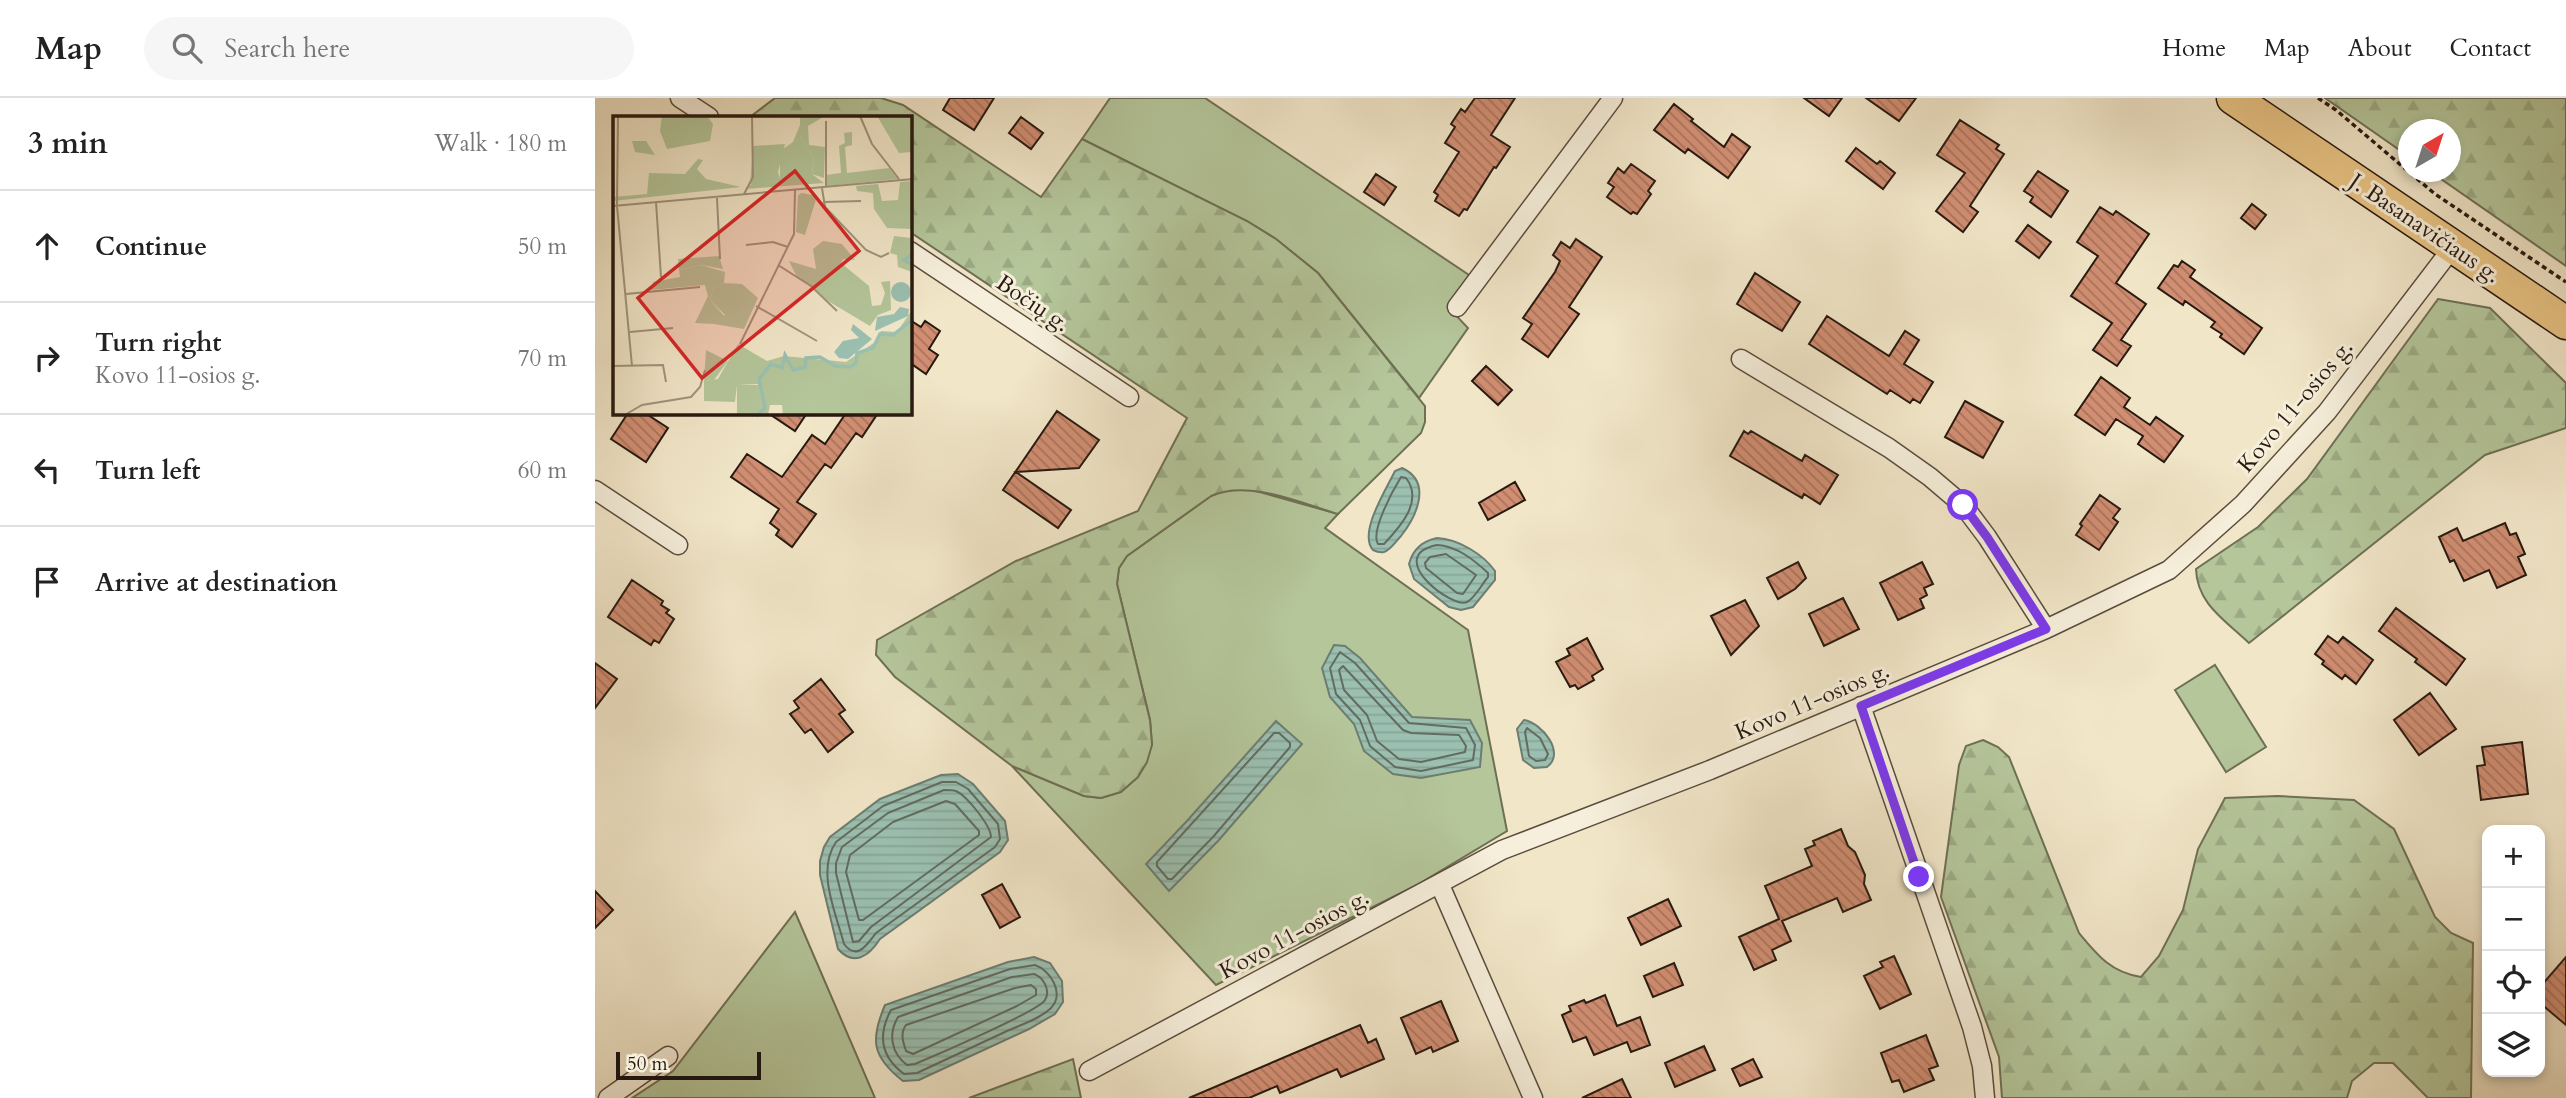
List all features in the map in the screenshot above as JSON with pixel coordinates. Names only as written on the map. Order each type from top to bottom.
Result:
[{"type":"highway","name":"J. Basanavičiaus g.","points":[[2233,98],[2566,323]]},
{"type":"street","points":[[680,98],[707,116]]},
{"type":"street","points":[[1457,307],[1613,98]]},
{"type":"street","name":"Kovo 11-osios g.","points":[[1089,1071],[1502,850],[1710,770],[2046,629],[2169,570],[2243,504],[2327,412],[2453,247]]},
{"type":"street","name":"Bočių g.","points":[[912,252],[1129,397]]},
{"type":"street","points":[[1741,359],[1889,448],[1963,505],[1987,537],[2046,629]]},
{"type":"street","points":[[595,490],[678,545]]},
{"type":"street","points":[[1861,706],[1972,1027],[1982,1066],[1985,1098]]},
{"type":"street","points":[[1440,885],[1533,1098]]},
{"type":"street","points":[[608,1098],[668,1056]]},
{"type":"path","points":[[2318,98],[2336,110],[2435,194],[2566,282]]},
{"type":"green space","points":[[775,98],[881,98],[903,105],[1041,197],[1082,139],[1247,221],[1276,239],[1318,273],[1425,406],[1425,422],[1421,433],[1338,514],[1274,494],[1226,491],[1211,496],[1127,556],[1119,568],[1117,584],[1150,720],[1152,745],[1147,762],[1138,777],[1121,792],[1101,798],[1084,796],[1012,766],[895,677],[876,655],[877,640],[1016,561],[1138,511],[1187,418],[912,233],[912,116],[751,116]]},
{"type":"green space","points":[[1110,98],[1205,98],[1469,275],[1448,307],[1468,328],[1419,398],[1318,273],[1276,239],[1247,221],[1082,139]]},
{"type":"green space","points":[[2325,98],[2566,98],[2566,266],[2445,182],[2461,182],[2461,119],[2398,119],[2398,149]]},
{"type":"green space","points":[[2438,299],[2490,308],[2566,383],[2566,428],[2485,455],[2249,643],[2207,602],[2201,592],[2196,569],[2258,527],[2307,479]]},
{"type":"green space","points":[[1249,489],[1338,514],[1325,528],[1468,630],[1507,831],[1417,885],[1216,985],[1012,766],[1084,796],[1101,798],[1121,792],[1152,745],[1150,720],[1117,584],[1119,568],[1127,556],[1211,496],[1223,491]]},
{"type":"green space","points":[[2215,665],[2266,747],[2226,772],[2175,690]]},
{"type":"green space","points":[[1983,740],[1998,747],[2009,757],[2079,933],[2106,962],[2131,975],[2141,977],[2159,956],[2183,910],[2198,849],[2225,798],[2278,796],[2354,800],[2394,829],[2435,917],[2451,933],[2473,943],[2471,1098],[2428,1098],[2393,1063],[2374,1063],[2352,1081],[2347,1098],[2002,1098],[1999,1057],[1941,897],[1959,765],[1966,746]]},
{"type":"green space","points":[[795,912],[875,1098],[632,1098],[673,1071]]},
{"type":"green space","points":[[1073,1059],[1081,1098],[969,1098]]},
{"type":"water","points":[[1402,468],[1417,482],[1419,500],[1407,528],[1389,549],[1377,552],[1369,543],[1371,523],[1395,471]]},
{"type":"water","points":[[1437,538],[1469,548],[1495,571],[1495,580],[1473,607],[1461,610],[1449,607],[1414,579],[1409,564],[1413,554],[1427,541]]},
{"type":"water","points":[[1334,645],[1345,646],[1360,658],[1412,717],[1470,720],[1482,743],[1480,767],[1421,778],[1393,774],[1364,751],[1354,724],[1330,697],[1322,668]]},
{"type":"water","points":[[1524,720],[1544,732],[1553,747],[1552,761],[1547,767],[1534,768],[1523,760],[1517,729]]},
{"type":"water","points":[[1276,721],[1302,744],[1218,841],[1169,891],[1146,864]]},
{"type":"water","points":[[958,774],[973,784],[1005,821],[1008,840],[1000,852],[880,939],[866,954],[855,958],[844,954],[838,949],[820,875],[820,861],[830,837],[880,799],[941,775]]},
{"type":"water","points":[[1034,957],[1050,963],[1062,981],[1063,1002],[1055,1014],[1029,1029],[919,1080],[903,1081],[885,1064],[880,1056],[876,1038],[885,1005],[1008,962]]},
{"type":"building","points":[[950,98],[994,98],[974,130],[943,110]]},
{"type":"building","points":[[1475,98],[1515,98],[1491,135],[1510,147],[1467,210],[1464,209],[1459,216],[1435,201],[1438,195],[1434,192],[1459,152],[1445,143],[1455,127],[1451,124],[1461,109],[1465,112]]},
{"type":"building","points":[[1804,98],[1842,98],[1829,116]]},
{"type":"building","points":[[1866,98],[1916,98],[1899,121]]},
{"type":"building","points":[[1674,104],[1724,147],[1732,134],[1750,147],[1728,178],[1688,149],[1685,153],[1654,130]]},
{"type":"building","points":[[1021,117],[1043,133],[1031,149],[1009,133]]},
{"type":"building","points":[[1960,120],[1999,145],[1996,149],[2004,154],[1970,206],[1978,212],[1963,232],[1936,211],[1965,173],[1937,155]]},
{"type":"building","points":[[1856,148],[1877,164],[1880,161],[1895,173],[1883,189],[1846,161]]},
{"type":"building","points":[[1631,164],[1655,181],[1648,191],[1651,194],[1637,214],[1631,214],[1607,197],[1614,187],[1608,183],[1618,168],[1624,173]]},
{"type":"building","points":[[2038,171],[2068,191],[2051,217],[2030,202],[2033,197],[2024,191]]},
{"type":"building","points":[[1376,174],[1396,187],[1384,205],[1364,192]]},
{"type":"building","points":[[2252,204],[2266,215],[2255,229],[2241,218]]},
{"type":"building","points":[[2100,207],[2113,215],[2116,211],[2149,234],[2116,283],[2146,304],[2121,340],[2131,346],[2117,366],[2093,350],[2112,323],[2071,296],[2098,256],[2077,242]]},
{"type":"building","points":[[2028,225],[2051,242],[2039,258],[2016,241]]},
{"type":"building","points":[[1576,239],[1602,257],[1569,307],[1579,314],[1548,357],[1522,339],[1532,324],[1523,318],[1555,272],[1560,261],[1553,255],[1561,242],[1570,248]]},
{"type":"building","points":[[2182,261],[2195,270],[2190,277],[2262,328],[2244,354],[2220,337],[2222,334],[2211,327],[2215,322],[2185,301],[2183,305],[2158,288],[2174,265],[2178,267]]},
{"type":"building","points":[[1755,273],[1800,302],[1782,331],[1737,304]]},
{"type":"building","points":[[1827,316],[1889,356],[1905,331],[1919,340],[1904,364],[1933,382],[1920,403],[1913,399],[1910,403],[1890,390],[1887,394],[1809,344]]},
{"type":"building","points":[[912,321],[921,327],[925,321],[940,331],[929,349],[938,355],[926,374],[912,364]]},
{"type":"building","points":[[1486,366],[1512,390],[1498,405],[1472,381]]},
{"type":"building","points":[[2101,377],[2130,398],[2124,407],[2150,425],[2156,417],[2183,436],[2164,462],[2138,444],[2143,436],[2116,419],[2105,435],[2075,415]]},
{"type":"building","points":[[1965,401],[2003,422],[1983,458],[1945,437]]},
{"type":"building","points":[[1057,411],[1099,440],[1079,468],[1016,472],[1071,510],[1058,528],[1003,490]]},
{"type":"building","points":[[627,415],[648,415],[668,428],[646,462],[611,439]]},
{"type":"building","points":[[771,415],[806,415],[795,431]]},
{"type":"building","points":[[845,415],[877,415],[862,437],[856,433],[831,468],[825,464],[797,502],[816,514],[792,547],[776,535],[779,530],[770,523],[779,509],[731,477],[747,454],[782,477],[812,435],[825,444]]},
{"type":"building","points":[[1744,431],[1748,434],[1751,431],[1802,461],[1805,455],[1838,475],[1820,504],[1804,494],[1802,498],[1730,456]]},
{"type":"building","points":[[1515,482],[1525,500],[1488,520],[1479,503]]},
{"type":"building","points":[[2100,495],[2120,509],[2113,518],[2118,522],[2099,550],[2076,535],[2082,526],[2080,524]]},
{"type":"building","points":[[2505,523],[2510,535],[2516,533],[2525,554],[2518,557],[2526,575],[2497,588],[2489,570],[2464,581],[2454,560],[2450,562],[2439,537],[2457,528],[2463,541]]},
{"type":"building","points":[[1798,562],[1806,578],[1795,589],[1778,599],[1767,578]]},
{"type":"building","points":[[1922,562],[1933,584],[1924,588],[1927,595],[1920,599],[1924,608],[1898,620],[1880,583]]},
{"type":"building","points":[[632,580],[663,601],[661,605],[669,610],[666,613],[674,619],[659,643],[654,640],[651,645],[608,617]]},
{"type":"building","points":[[1843,598],[1859,629],[1824,646],[1809,614]]},
{"type":"building","points":[[1745,600],[1759,626],[1731,655],[1711,616]]},
{"type":"building","points":[[2396,608],[2465,659],[2446,685],[2379,631]]},
{"type":"building","points":[[2328,636],[2338,643],[2343,637],[2373,660],[2356,684],[2345,675],[2342,679],[2322,664],[2324,661],[2315,654]]},
{"type":"building","points":[[1587,638],[1603,669],[1592,676],[1594,680],[1578,689],[1575,685],[1570,687],[1556,662],[1570,655],[1567,649]]},
{"type":"building","points":[[595,663],[617,679],[595,708]]},
{"type":"building","points":[[821,679],[845,710],[839,714],[853,732],[828,752],[811,729],[805,733],[790,714],[799,708],[794,701]]},
{"type":"building","points":[[2430,693],[2456,729],[2419,755],[2394,720]]},
{"type":"building","points":[[2522,742],[2528,794],[2481,800],[2477,766],[2485,765],[2482,747]]},
{"type":"building","points":[[1841,829],[1865,875],[1864,884],[1871,900],[1843,912],[1837,898],[1782,921],[1791,941],[1772,950],[1776,960],[1754,970],[1739,937],[1779,919],[1765,886],[1812,866],[1805,849],[1815,845],[1813,841]]},
{"type":"building","points":[[1002,884],[1020,917],[1000,928],[982,895]]},
{"type":"building","points":[[595,891],[613,910],[595,928]]},
{"type":"building","points":[[1668,899],[1681,926],[1641,945],[1628,918]]},
{"type":"building","points":[[1894,956],[1911,994],[1880,1009],[1864,976],[1883,967],[1880,962]]},
{"type":"building","points":[[2566,957],[2566,1025],[2545,1007],[2545,981]]},
{"type":"building","points":[[1674,963],[1683,985],[1653,997],[1644,976]]},
{"type":"building","points":[[1605,995],[1617,1026],[1640,1017],[1650,1045],[1631,1052],[1627,1042],[1594,1055],[1586,1037],[1573,1042],[1562,1015],[1571,1011],[1569,1006]]},
{"type":"building","points":[[1441,1001],[1458,1041],[1433,1052],[1431,1047],[1416,1054],[1401,1018]]},
{"type":"building","points":[[1360,1025],[1368,1043],[1376,1039],[1384,1059],[1341,1077],[1337,1069],[1280,1093],[1277,1086],[1249,1098],[1189,1098]]},
{"type":"building","points":[[1926,1035],[1938,1066],[1929,1069],[1934,1080],[1904,1092],[1899,1080],[1892,1082],[1881,1053]]},
{"type":"building","points":[[1704,1046],[1715,1070],[1675,1087],[1665,1063]]},
{"type":"building","points":[[1753,1059],[1762,1077],[1740,1086],[1732,1069]]},
{"type":"building","points":[[1622,1079],[1631,1098],[1582,1098]]},
{"type":"route","points":[[1919,877],[1861,706],[2046,629],[1987,537],[1963,505]]}]
